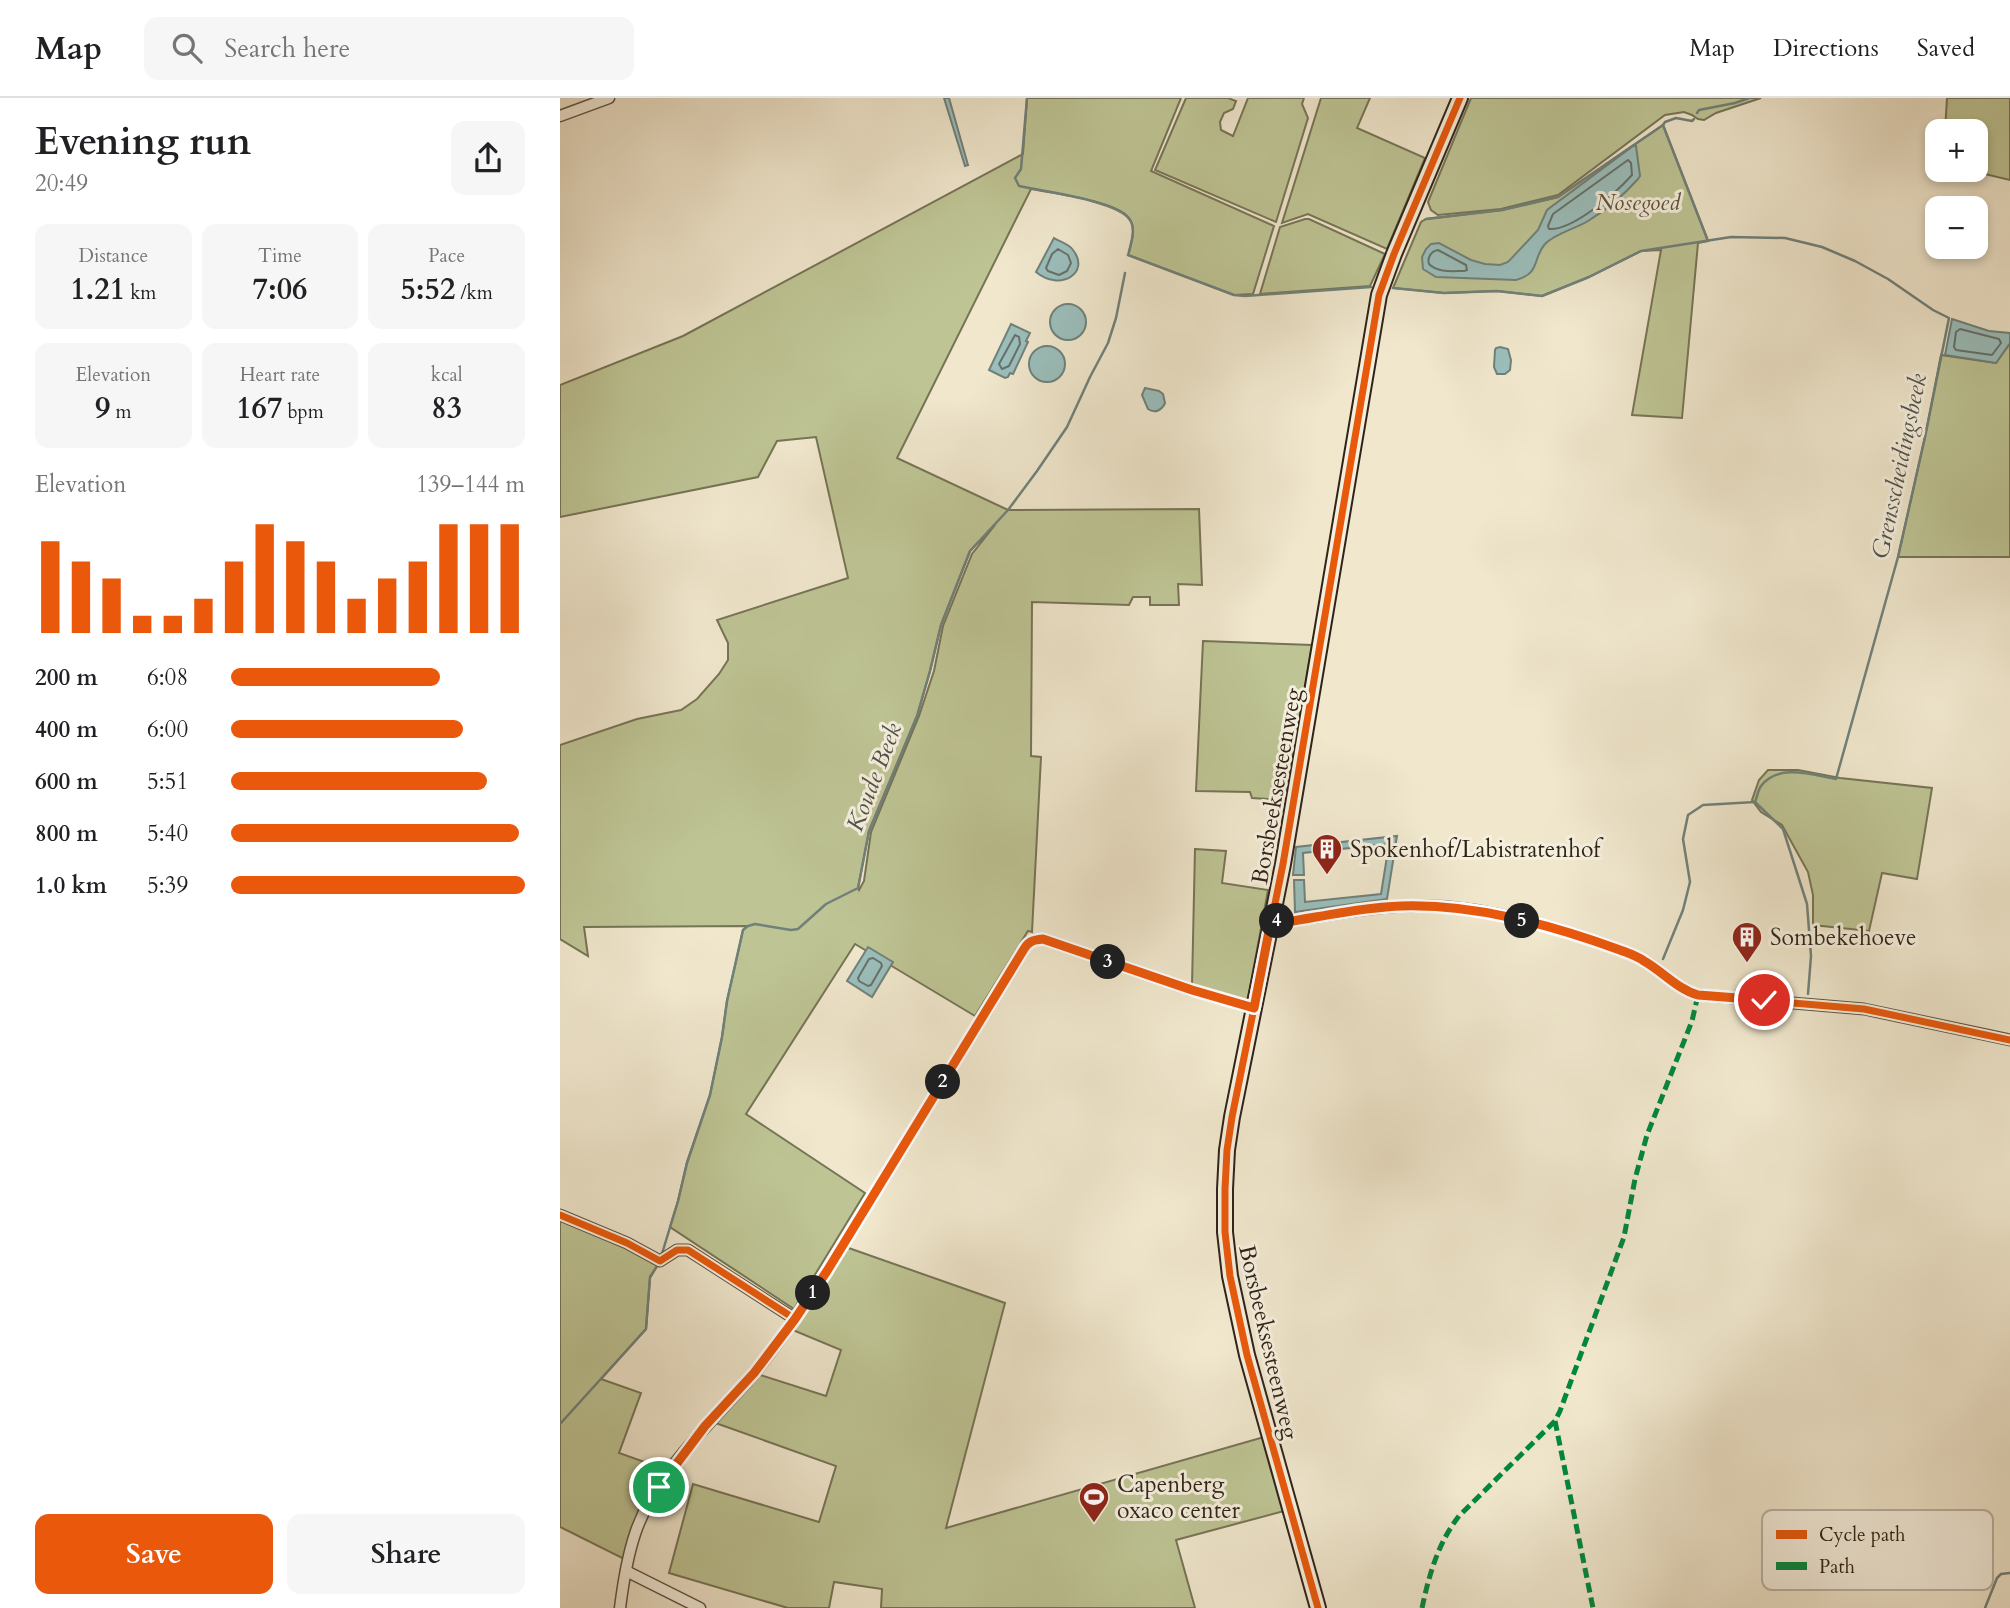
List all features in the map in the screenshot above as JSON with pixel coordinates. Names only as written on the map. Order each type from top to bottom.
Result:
[{"type":"street","points":[[560,116],[609,98]]},
{"type":"street","name":"Borsbeeksesteenweg","points":[[1318,1608],[1247,1355],[1230,1276],[1225,1232],[1227,1150],[1291,817],[1379,295],[1460,98]]},
{"type":"street","points":[[1271,921],[1286,922],[1387,907],[1436,906],[1468,909],[1560,930],[1622,951],[1644,960],[1689,992],[1698,995],[1864,1009],[2010,1040]]},
{"type":"street","points":[[620,1608],[635,1534],[643,1513],[705,1426],[754,1373],[795,1319],[1028,943],[1043,939],[1192,990],[1254,1008]]},
{"type":"street","points":[[560,1215],[627,1243],[660,1261],[677,1250],[688,1250],[795,1319]]},
{"type":"street","points":[[626,1572],[700,1608]]},
{"type":"green space","points":[[1027,98],[1181,98],[1151,171],[1274,226],[1253,294],[1234,295],[1128,255],[1133,226],[1122,212],[1098,202],[1031,189],[897,458],[1008,510],[1199,509],[1202,585],[1178,584],[1179,605],[1150,605],[1150,597],[1133,597],[1129,605],[1032,602],[1031,756],[1041,757],[1032,932],[1028,931],[975,1016],[855,944],[746,1114],[865,1193],[794,1309],[670,1227],[687,1162],[710,1095],[727,1001],[743,930],[747,926],[584,927],[588,956],[560,939],[560,745],[637,719],[681,710],[697,699],[728,660],[728,643],[717,620],[848,578],[816,437],[777,441],[758,477],[560,517],[560,385],[683,336],[1023,154]],"holes":[[[995,525],[972,554],[943,626],[934,671],[919,716],[871,832],[864,881],[859,890],[869,831],[917,716],[941,625],[970,551]]]},
{"type":"green space","points":[[1186,98],[1228,98],[1236,101],[1233,109],[1224,113],[1220,122],[1221,130],[1233,136],[1248,98],[1304,98],[1302,104],[1308,118],[1276,222],[1155,170]]},
{"type":"green space","points":[[1321,98],[1370,98],[1357,128],[1425,158],[1387,249],[1308,214],[1282,223]]},
{"type":"green space","points":[[1471,98],[1761,98],[1716,113],[1704,120],[1684,112],[1665,115],[1558,195],[1501,209],[1438,215],[1431,210],[1428,202]]},
{"type":"green space","points":[[1947,98],[2010,98],[2010,180],[1988,175],[1988,119],[1946,119]]},
{"type":"green space","name":"Nosegoed","points":[[1663,125],[1708,241],[1698,243],[1682,418],[1632,415],[1661,250],[1641,251],[1589,277],[1542,296],[1497,291],[1444,293],[1393,288],[1421,222],[1426,219],[1502,210],[1558,197]]},
{"type":"green space","points":[[1305,219],[1385,254],[1370,286],[1260,294],[1280,227]]},
{"type":"green space","points":[[2010,343],[2010,557],[1898,557],[1941,355],[1996,363]]},
{"type":"green space","points":[[1203,641],[1312,645],[1286,800],[1252,798],[1250,792],[1196,791]]},
{"type":"green space","points":[[1768,770],[1798,770],[1840,778],[1932,788],[1917,879],[1882,873],[1869,931],[1813,925],[1813,895],[1808,872],[1782,825],[1761,812],[1752,800],[1759,780]]},
{"type":"green space","points":[[1195,849],[1226,851],[1222,883],[1268,890],[1248,999],[1243,1002],[1192,985]]},
{"type":"green space","points":[[560,1215],[660,1261],[650,1278],[646,1329],[601,1379],[641,1393],[619,1453],[670,1471],[659,1487],[628,1561],[560,1527]]},
{"type":"green space","points":[[843,1246],[1005,1303],[946,1528],[1264,1437],[1284,1511],[1176,1540],[1195,1608],[881,1608],[882,1589],[834,1582],[829,1608],[788,1608],[669,1573],[693,1484],[819,1522],[836,1466],[710,1421],[754,1373],[826,1396],[841,1350],[788,1328]]},
{"type":"water","points":[[944,98],[949,98],[968,165],[965,166]]},
{"type":"water","points":[[1636,146],[1640,176],[1638,179],[1601,212],[1549,240],[1541,250],[1533,269],[1524,277],[1516,280],[1436,277],[1423,269],[1422,257],[1426,249],[1431,244],[1439,243],[1471,260],[1485,264],[1500,265],[1508,262],[1538,230],[1547,210]]},
{"type":"water","points":[[1054,238],[1071,248],[1078,258],[1076,272],[1063,280],[1045,278],[1036,272]]},
{"type":"water","points":[[1068,304],[1081,309],[1086,322],[1081,335],[1068,340],[1055,335],[1050,322],[1055,309]]},
{"type":"water","points":[[1952,319],[1989,331],[2010,333],[2010,343],[1996,363],[1945,355]]},
{"type":"water","points":[[1011,324],[1030,333],[1013,374],[1010,373],[1005,378],[989,370]]},
{"type":"water","points":[[1047,346],[1060,351],[1065,364],[1060,377],[1047,382],[1034,377],[1029,364],[1034,351]]},
{"type":"water","points":[[1500,347],[1508,349],[1511,360],[1510,370],[1505,374],[1497,374],[1494,367],[1495,350]]},
{"type":"water","points":[[1145,388],[1163,394],[1165,403],[1160,409],[1148,409],[1142,395]]},
{"type":"water","points":[[1397,836],[1387,899],[1295,912],[1294,880],[1304,880],[1305,902],[1381,894],[1389,844],[1303,853],[1304,875],[1293,875],[1296,847]]},
{"type":"water","points":[[868,947],[893,962],[872,997],[847,981]]},
{"type":"waterway","name":"Koude Beek","points":[[1027,98],[1021,169],[1015,178],[1019,186],[1096,202],[1123,213],[1133,228],[1129,252]]},
{"type":"waterway","points":[[1697,113],[1699,110],[1749,98]]},
{"type":"waterway","points":[[1694,119],[1692,121],[1676,118],[1663,125],[1708,241]]},
{"type":"waterway","points":[[1426,219],[1502,210],[1558,197],[1663,125]]},
{"type":"waterway","name":"Grensscheidingsbeek","points":[[1393,288],[1444,293],[1497,291],[1542,296],[1589,277],[1641,251],[1731,237],[1785,238],[1822,247],[1855,261],[1949,318],[1898,557],[1836,779],[1796,772],[1777,775],[1761,786],[1755,802]]},
{"type":"waterway","points":[[1128,255],[1234,295],[1371,287]]},
{"type":"waterway","name":"Koude Beek","points":[[661,1257],[687,1163],[710,1095],[743,930],[755,924],[798,929],[826,904],[858,888],[869,831],[917,716],[941,625],[970,551],[1008,510],[1067,427],[1108,343],[1125,273]]},
{"type":"waterway","points":[[1755,802],[1783,829],[1807,904],[1811,956],[1808,994]]},
{"type":"waterway","points":[[1663,959],[1683,910],[1690,882],[1683,839],[1688,815],[1703,805],[1755,802]]},
{"type":"waterway","name":"Koude Beek","points":[[560,1424],[646,1329],[650,1277],[659,1263]]},
{"type":"waterway","points":[[1993,1588],[2001,1574],[2010,1573]]},
{"type":"waterway","points":[[1985,1608],[1992,1590]]},
{"type":"marked path","points":[[1422,1608],[1435,1560],[1445,1537],[1459,1516],[1555,1421],[1560,1411],[1624,1237],[1647,1135],[1692,1021],[1698,995]]},
{"type":"marked path","points":[[1555,1421],[1593,1608]]},
{"type":"cycle path","points":[[1318,1608],[1247,1355],[1230,1276],[1225,1232],[1227,1150],[1283,864],[1379,295],[1460,98]]},
{"type":"cycle path","points":[[1271,921],[1286,922],[1397,907],[1434,906],[1480,911],[1552,928],[1629,953],[1651,965],[1683,989],[1698,995],[1864,1009],[2010,1040]]},
{"type":"cycle path","points":[[560,1215],[627,1243],[660,1261],[677,1250],[688,1250],[795,1319],[1028,943],[1043,939],[1192,990],[1254,1008]]},
{"type":"place","name":"Spokenhof/Labistratenhof","points":[[1327,876]]},
{"type":"place","name":"Sombekehoeve","points":[[1747,964]]},
{"type":"place","name":"Capenberg oxaco center","points":[[1094,1524]]},
{"type":"route","points":[[659,1487],[705,1426],[754,1373],[795,1319],[1024,949],[1034,940],[1043,939],[1192,990],[1254,1008],[1271,921],[1286,922],[1387,907],[1436,906],[1468,909],[1560,930],[1622,951],[1644,960],[1689,992],[1698,995],[1764,1000]]}]
